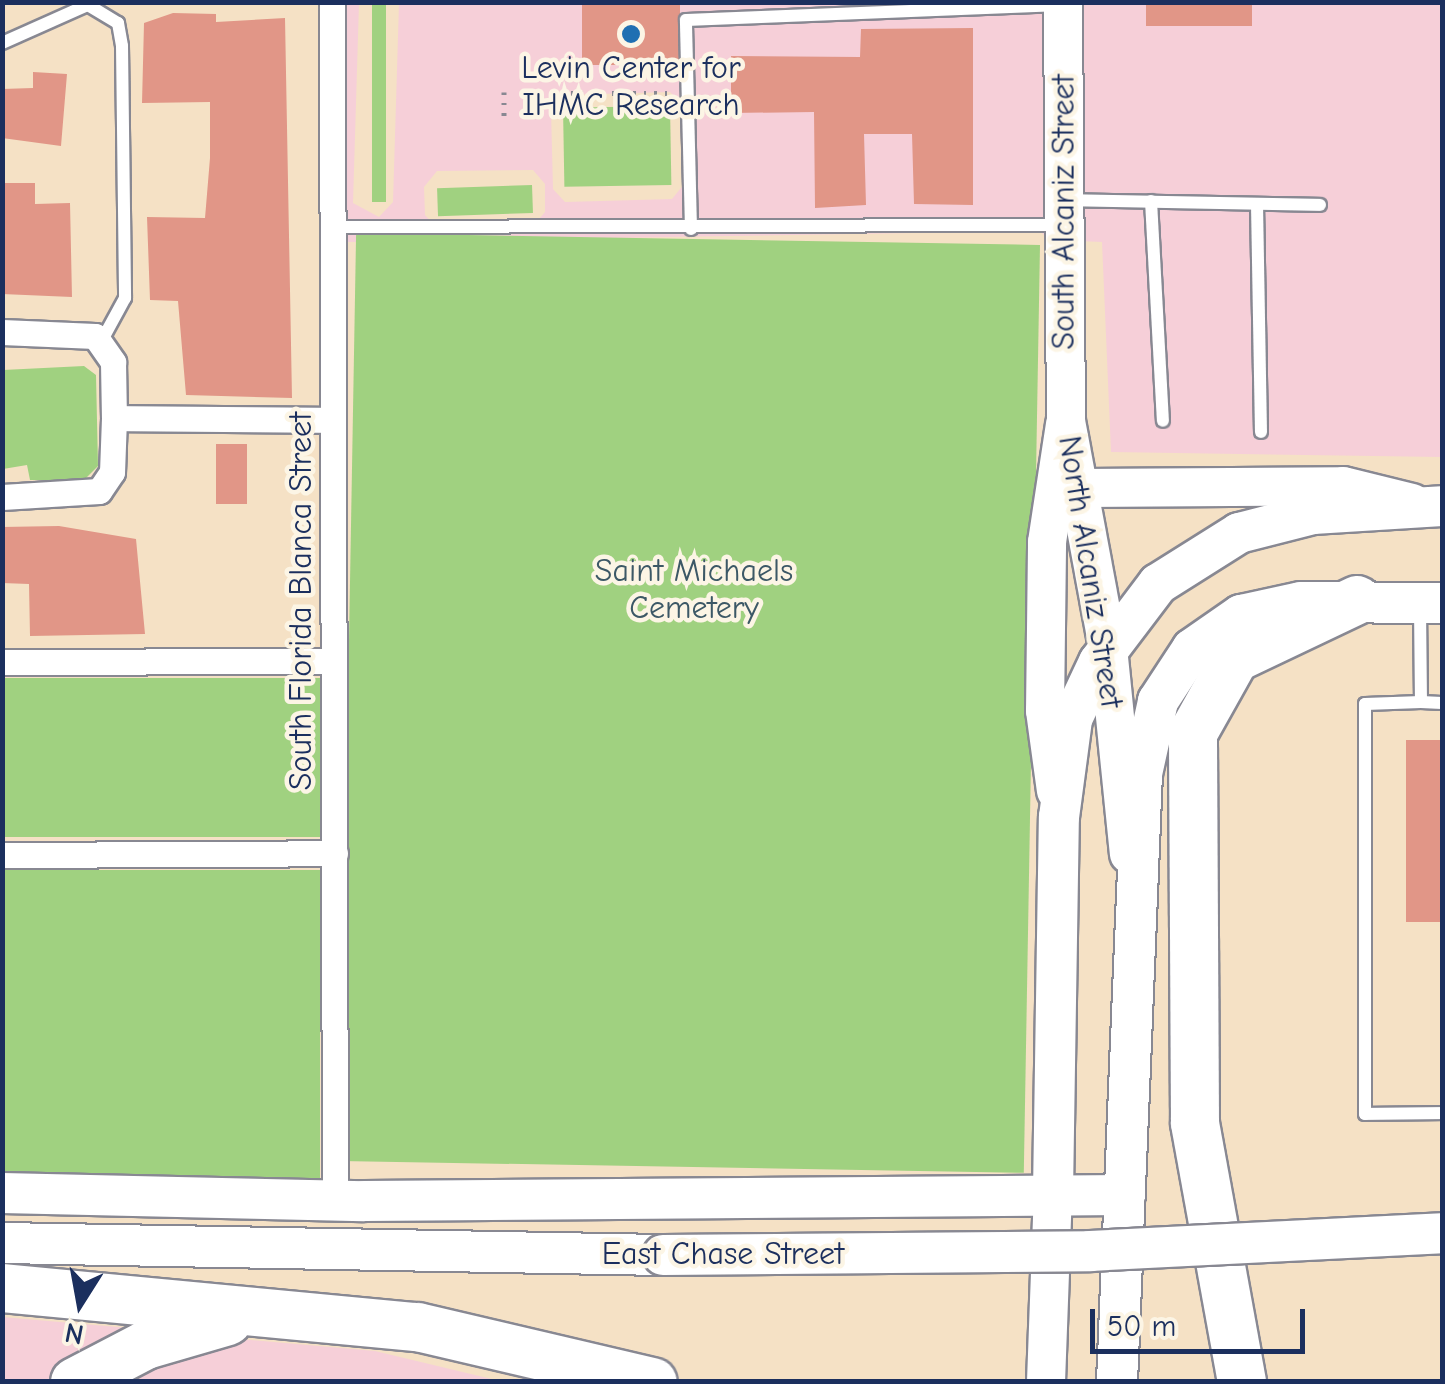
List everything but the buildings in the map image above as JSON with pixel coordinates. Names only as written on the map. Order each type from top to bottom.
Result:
[{"type":"highway","points":[[1242,1382],[1194,1123],[1193,733],[1235,658],[1357,600]]},
{"type":"highway","points":[[2,1288],[499,1340],[654,1382]]},
{"type":"highway","points":[[76,1382],[146,1345],[261,1314]]},
{"type":"main road","points":[[1059,817],[1072,719],[1108,648],[1158,584],[1239,533],[1313,514],[1434,506]]},
{"type":"main road","points":[[1136,891],[1152,721],[1182,659],[1241,615],[1357,600],[1431,603]]},
{"type":"main road","name":"North Alcaniz Street","points":[[1054,1192],[1059,817]]},
{"type":"main road","name":"North Alcaniz Street","points":[[1117,1382],[1136,891]]},
{"type":"main road","name":"East Chase Street","points":[[2,1194],[335,1199],[1054,1192],[1125,1195]]},
{"type":"main road","name":"East Chase Street","points":[[2,1243],[662,1255],[1090,1250],[1442,1233]]},
{"type":"street","name":"South Florida Blanca Street","points":[[332,2],[335,1199]]},
{"type":"street","name":"South Alcaniz Street","points":[[1064,4],[1066,421]]},
{"type":"street","points":[[2,332],[84,332],[102,342],[113,362],[114,418],[112,472],[98,491],[2,497]]},
{"type":"street","points":[[114,418],[333,420]]},
{"type":"street","name":"North Alcaniz Street","points":[[1066,421],[1083,488],[1108,648],[1136,891]]},
{"type":"street","name":"North Alcaniz Street","points":[[1059,817],[1046,711],[1047,542],[1066,421]]},
{"type":"street","points":[[1083,488],[1343,486],[1434,506]]},
{"type":"street","points":[[2,662],[334,661]]},
{"type":"street","points":[[2,854],[335,854]]},
{"type":"street","name":"North Alcaniz Street","points":[[1046,1382],[1054,1192]]},
{"type":"lane","points":[[2,43],[91,4],[118,23],[122,46],[125,298],[102,342]]},
{"type":"lane","points":[[691,229],[686,20],[1064,4]]},
{"type":"lane","points":[[332,227],[691,229],[1064,213],[1151,201],[1320,205]]},
{"type":"lane","points":[[1151,201],[1162,421]]},
{"type":"lane","points":[[1257,204],[1261,432]]},
{"type":"lane","points":[[1421,702],[1431,603]]},
{"type":"lane","points":[[1442,703],[1365,704],[1365,1114],[1442,1113]]},
{"type":"path","points":[[504,92],[504,119]]},
{"type":"path","points":[[560,93],[673,93]]},
{"type":"shaded area","points":[[346,3],[359,3],[353,203],[379,217],[393,202],[399,3],[1049,3],[1050,241],[1040,231],[347,242]],"holes":[[[670,92],[683,105],[685,183],[672,199],[565,202],[553,189],[551,110],[564,95]],[[533,170],[545,184],[545,212],[532,227],[437,228],[425,215],[424,187],[437,171]]]},
{"type":"shaded area","points":[[1078,3],[1442,3],[1442,457],[1111,452],[1102,242],[1078,241]]},
{"type":"shaded area","points":[[2,1317],[141,1329],[51,1381],[3,1381]]},
{"type":"shaded area","points":[[229,1338],[375,1351],[500,1381],[106,1382]]},
{"type":"green space","points":[[372,3],[386,3],[386,202],[372,202]]},
{"type":"green space","points":[[670,106],[671,185],[564,187],[563,108]]},
{"type":"green space","points":[[532,185],[533,213],[438,216],[437,188]]},
{"type":"green space","name":"Saint Michaels Cemetery","points":[[356,233],[1040,245],[1024,1173],[340,1161]]},
{"type":"green space","points":[[84,366],[96,375],[98,466],[84,480],[30,480],[27,465],[3,469],[3,370]]},
{"type":"green space","points":[[3,678],[320,678],[320,837],[3,837]]},
{"type":"green space","points":[[2,870],[320,870],[320,1182],[2,1182]]},
{"type":"place","name":"Levin Center for IHMC Research","points":[[631,34]]}]
